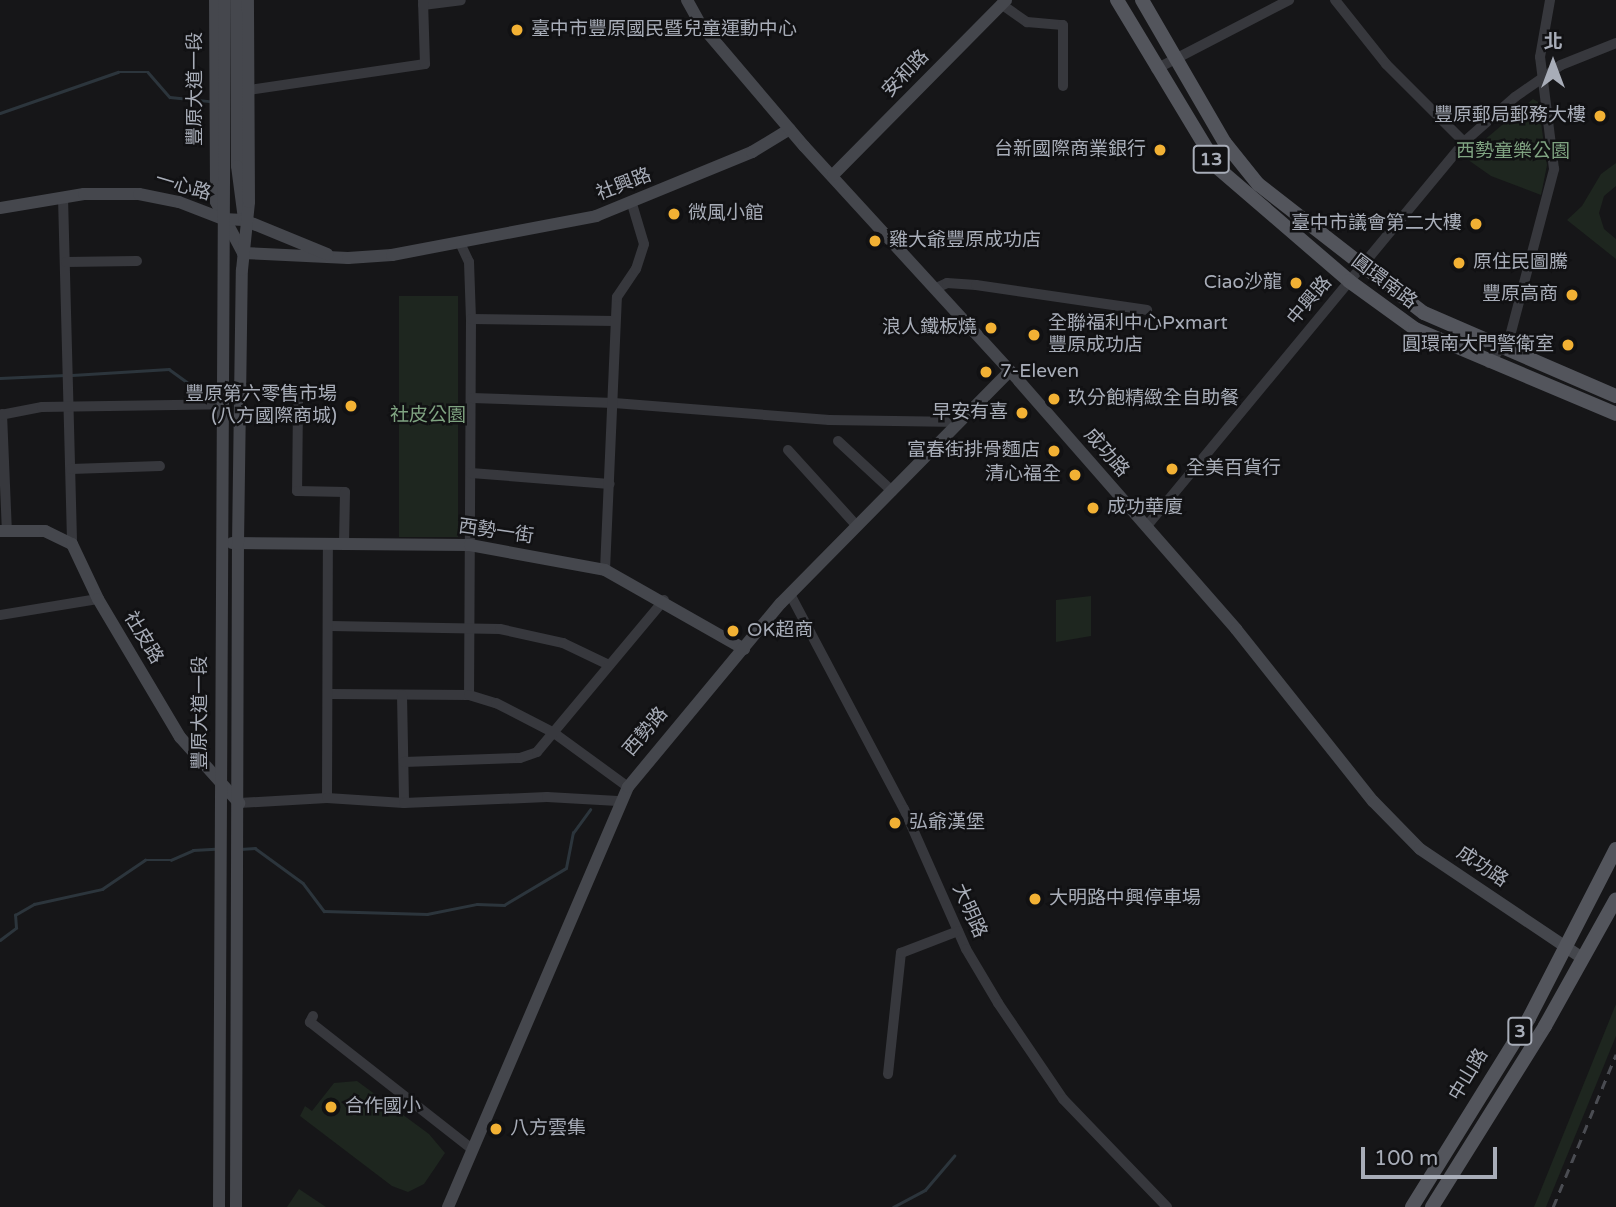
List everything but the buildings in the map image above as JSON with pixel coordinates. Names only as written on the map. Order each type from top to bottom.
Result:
[{"type":"main road","name":"圓環南路","points":[[1117,0],[1156,69],[1219,169],[1349,281],[1415,329],[1489,363],[1616,414]]},
{"type":"main road","name":"圓環南路","points":[[1142,0],[1174,60],[1225,143],[1258,184],[1424,313],[1500,349],[1616,396]]},
{"type":"main road","name":"中山路","points":[[1412,1207],[1568,948],[1616,849]]},
{"type":"main road","name":"中山路","points":[[1432,1207],[1545,1026],[1616,899]]},
{"type":"street","name":"豐原大道一段","points":[[215,0],[216,202],[223,219]]},
{"type":"street","points":[[225,0],[232,165]]},
{"type":"street","points":[[232,165],[237,0]]},
{"type":"street","name":"豐原大道一段","points":[[236,1207],[238,544],[244,220],[249,202],[248,0]]},
{"type":"street","points":[[249,90],[425,64],[423,3],[461,0]]},
{"type":"street","name":"成功路","points":[[687,0],[701,25],[790,129],[936,288],[1236,629],[1352,778],[1420,849],[1582,958]]},
{"type":"street","points":[[1156,69],[1289,0]]},
{"type":"street","points":[[1335,0],[1385,64],[1464,142]]},
{"type":"street","points":[[1489,363],[1510,336],[1554,169],[1540,57],[1550,0]]},
{"type":"street","points":[[1004,2],[1027,22],[1063,25],[1063,86]]},
{"type":"street","name":"安和路","points":[[833,175],[1004,2]]},
{"type":"street","name":"中興路","points":[[1146,527],[1464,142],[1543,78],[1616,43]]},
{"type":"street","name":"社興路","points":[[461,245],[632,204],[752,152],[790,129]]},
{"type":"street","name":"豐原大道一段","points":[[219,1207],[223,219],[232,165]]},
{"type":"street","name":"豐原大道一段","points":[[232,165],[244,220]]},
{"type":"street","name":"一心路","points":[[0,208],[63,197],[139,194],[179,202],[223,219],[243,253]]},
{"type":"street","points":[[63,197],[66,262],[69,406],[71,469],[72,544],[45,531],[4,531],[1,415],[69,406],[224,404]]},
{"type":"street","points":[[606,570],[617,298],[636,268],[644,244],[632,204]]},
{"type":"street","points":[[223,219],[244,220],[335,257]]},
{"type":"street","points":[[243,253],[335,257],[461,245],[469,262],[471,319],[469,695]]},
{"type":"street","points":[[66,262],[137,261]]},
{"type":"street","points":[[936,288],[947,283],[976,285],[1147,310]]},
{"type":"street","points":[[471,319],[615,321]]},
{"type":"street","name":"西勢路","points":[[448,1207],[618,802],[628,787],[790,594],[1010,371]]},
{"type":"street","points":[[472,398],[614,403],[829,419],[960,422]]},
{"type":"street","points":[[298,402],[297,491],[345,492],[344,543]]},
{"type":"street","points":[[838,441],[892,491]]},
{"type":"street","points":[[788,450],[857,526]]},
{"type":"street","points":[[71,469],[160,466]]},
{"type":"street","points":[[471,473],[610,484]]},
{"type":"street","name":"西勢一街","points":[[221,543],[470,545],[606,570],[664,600],[744,649]]},
{"type":"street","name":"社皮路","points":[[72,544],[98,598],[180,737],[239,803]]},
{"type":"street","points":[[327,798],[330,694],[328,544]]},
{"type":"street","name":"大明路","points":[[790,594],[904,809],[958,932],[998,1003],[1063,1099],[1167,1207]]},
{"type":"street","points":[[0,615],[98,598]]},
{"type":"street","points":[[404,762],[520,758],[537,752],[664,600]]},
{"type":"street","points":[[330,626],[470,627],[563,643],[609,665]]},
{"type":"street","points":[[330,694],[469,695],[554,733],[628,787]]},
{"type":"street","points":[[402,695],[404,803]]},
{"type":"street","points":[[239,803],[327,798],[404,803],[547,797],[618,802]]},
{"type":"street","points":[[888,1074],[901,953],[958,932]]},
{"type":"street","points":[[313,1016],[310,1022],[472,1150]]},
{"type":"green space","name":"西勢童樂公園","points":[[1533,99],[1538,102],[1547,165],[1541,195],[1491,176],[1464,157]]},
{"type":"green space","points":[[1616,163],[1616,186],[1604,196],[1599,213],[1604,229],[1616,239],[1616,259],[1567,220],[1582,206],[1601,174]]},
{"type":"green space","name":"社皮公園","points":[[399,296],[458,296],[458,537],[399,537]]},
{"type":"green space","points":[[1091,596],[1091,636],[1056,642],[1056,600]]},
{"type":"green space","points":[[1616,1004],[1616,1036],[1546,1207],[1534,1207]]},
{"type":"green space","points":[[357,1081],[429,1134],[445,1153],[424,1184],[408,1192],[392,1186],[300,1116],[305,1106],[312,1111],[334,1083]]},
{"type":"green space","points":[[299,1189],[326,1207],[287,1207]]},
{"type":"waterway","points":[[0,113],[118,72],[148,72],[170,97],[209,101]]},
{"type":"waterway","points":[[72,375],[169,369],[195,388]]},
{"type":"waterway","points":[[0,378],[65,375]]},
{"type":"waterway","points":[[240,849],[255,848],[303,883],[324,911],[427,914],[477,904],[504,905],[566,868],[573,833],[590,810]]},
{"type":"waterway","points":[[0,940],[16,928],[15,915],[34,904],[102,889],[145,860],[171,860],[193,850],[215,849]]},
{"type":"waterway","points":[[893,1207],[925,1190],[954,1156]]},
{"type":"railway","points":[[1553,1207],[1616,1054]]},
{"type":"place","name":"臺中市豐原國民暨兒童運動中心","points":[[517,30]]},
{"type":"place","name":"豐原郵局郵務大樓","points":[[1600,116]]},
{"type":"place","name":"台新國際商業銀行","points":[[1160,150]]},
{"type":"place","name":"微風小館","points":[[674,214]]},
{"type":"place","name":"臺中市議會第二大樓","points":[[1476,224]]},
{"type":"place","name":"雞大爺豐原成功店","points":[[875,241]]},
{"type":"place","name":"原住民圖騰","points":[[1459,263]]},
{"type":"place","name":"Ciao沙龍","points":[[1296,283]]},
{"type":"place","name":"豐原高商","points":[[1572,295]]},
{"type":"place","name":"浪人鐵板燒","points":[[991,328]]},
{"type":"place","name":"全聯福利中心Pxmart 豐原成功店","points":[[1034,335]]},
{"type":"place","name":"圓環南大門警衛室","points":[[1568,345]]},
{"type":"place","name":"7-Eleven","points":[[986,372]]},
{"type":"place","name":"玖分飽精緻全自助餐","points":[[1054,399]]},
{"type":"place","name":"豐原第六零售市場 (八方國際商城)","points":[[351,406]]},
{"type":"place","name":"早安有喜","points":[[1022,413]]},
{"type":"place","name":"富春街排骨麵店","points":[[1054,451]]},
{"type":"place","name":"全美百貨行","points":[[1172,469]]},
{"type":"place","name":"清心福全","points":[[1075,475]]},
{"type":"place","name":"成功華廈","points":[[1093,508]]},
{"type":"place","name":"OK超商","points":[[733,631]]},
{"type":"place","name":"弘爺漢堡","points":[[895,823]]},
{"type":"place","name":"大明路中興停車場","points":[[1035,899]]},
{"type":"place","name":"合作國小","points":[[331,1107]]},
{"type":"place","name":"八方雲集","points":[[496,1129]]}]
